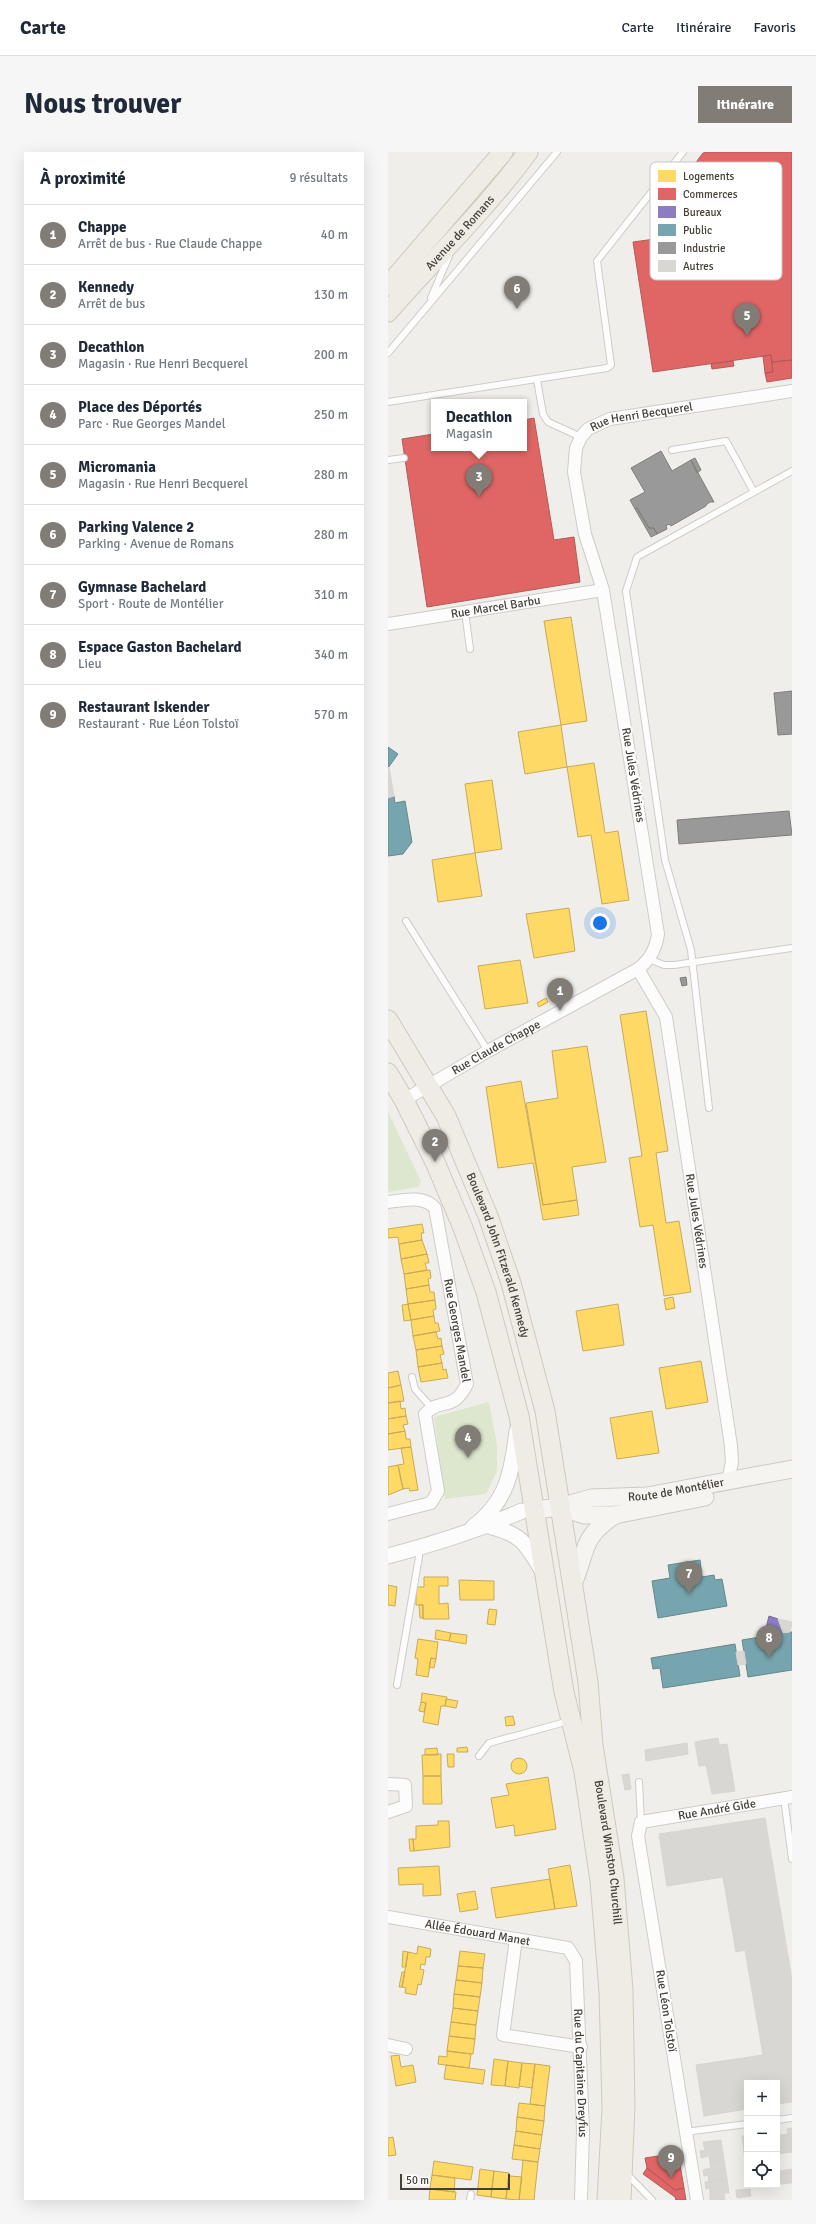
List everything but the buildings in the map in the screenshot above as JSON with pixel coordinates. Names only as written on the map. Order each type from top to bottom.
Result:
[{"type":"main road","name":"Avenue de Romans","points":[[388,286],[503,152]]},
{"type":"main road","name":"Avenue de Romans","points":[[388,312],[459,234],[528,152]]},
{"type":"main road","name":"Boulevard John Fitzerald Kennedy","points":[[388,1020],[446,1116],[470,1173],[511,1282],[545,1411],[560,1507]]},
{"type":"main road","name":"Boulevard John Fitzerald Kennedy","points":[[388,1072],[404,1100],[447,1190],[463,1228],[486,1292],[519,1416],[528,1511]]},
{"type":"main road","name":"Route de Montélier","points":[[528,1511],[560,1507],[591,1498],[647,1496],[792,1469]]},
{"type":"main road","name":"Route de Montélier","points":[[560,1507],[584,1515],[615,1516],[792,1481]]},
{"type":"main road","name":"Boulevard Winston Churchill","points":[[560,1507],[573,1584],[614,1885],[623,1990],[625,2106],[621,2200]]},
{"type":"main road","name":"Boulevard Winston Churchill","points":[[528,1511],[546,1575],[564,1692],[584,1772],[599,1874],[609,1991],[612,2108],[607,2200]]},
{"type":"main road","name":"Route de Montélier","points":[[573,1584],[580,1567],[583,1549],[590,1537],[601,1524],[615,1516]]},
{"type":"street","name":"Rue Henri Becquerel","points":[[604,590],[585,534],[574,472],[576,448],[581,437],[588,429],[610,419],[792,391]]},
{"type":"street","name":"Rue Marcel Barbu","points":[[388,621],[465,612],[604,590]]},
{"type":"street","name":"Rue Jules Védrines","points":[[604,590],[658,934],[654,951],[649,959]]},
{"type":"street","name":"Rue Claude Chappe","points":[[404,1100],[488,1051],[638,969],[649,959]]},
{"type":"street","name":"Rue Jules Védrines","points":[[638,969],[666,1017],[730,1440],[732,1462],[728,1481]]},
{"type":"street","points":[[388,1202],[408,1199],[429,1202],[447,1190]]},
{"type":"street","name":"Rue Georges Mandel","points":[[429,1202],[435,1208],[441,1234],[467,1384],[461,1396],[449,1404],[431,1407]]},
{"type":"street","points":[[441,1234],[463,1228]]},
{"type":"street","points":[[388,1514],[431,1503],[438,1491],[425,1414],[431,1407]]},
{"type":"street","points":[[488,1521],[504,1492],[510,1475],[519,1416]]},
{"type":"street","points":[[388,1556],[419,1548],[464,1533],[488,1521],[528,1511]]},
{"type":"street","points":[[488,1521],[511,1532],[526,1544],[546,1575]]},
{"type":"street","points":[[388,1784],[406,1785],[406,1806],[388,1812]]},
{"type":"street","name":"Rue André Gide","points":[[641,1822],[788,1798]]},
{"type":"street","name":"Rue Léon Tolstoï","points":[[641,1822],[638,1836],[697,2200]]},
{"type":"street","name":"Allée Édouard Manet","points":[[388,1917],[568,1948]]},
{"type":"street","points":[[516,1940],[503,2035],[581,2047]]},
{"type":"street","name":"Rue du Capitaine Dreyfus","points":[[568,1948],[576,1961],[581,2047],[583,2130],[581,2200]]},
{"type":"street","points":[[388,2045],[406,2049]]},
{"type":"lane","points":[[388,353],[429,302],[557,152]]},
{"type":"lane","points":[[675,162],[683,152]]},
{"type":"lane","points":[[388,402],[537,380],[607,368],[611,365],[597,261],[650,194]]},
{"type":"lane","points":[[429,302],[459,234]]},
{"type":"lane","points":[[537,380],[543,414],[548,422],[581,437]]},
{"type":"lane","points":[[672,450],[726,441],[754,492]]},
{"type":"lane","points":[[388,460],[404,458]]},
{"type":"lane","points":[[709,1108],[690,950],[665,860],[626,591],[637,557],[792,471]]},
{"type":"lane","points":[[465,612],[470,649]]},
{"type":"lane","points":[[406,921],[488,1051]]},
{"type":"lane","points":[[649,959],[664,965],[691,963],[792,948]]},
{"type":"lane","points":[[412,1377],[415,1389],[431,1407]]},
{"type":"lane","points":[[397,1685],[419,1557],[419,1548]]},
{"type":"lane","points":[[479,1756],[489,1743],[571,1720]]},
{"type":"lane","points":[[639,1782],[641,1822]]},
{"type":"lane","points":[[788,1798],[792,1859]]},
{"type":"lane","points":[[780,2120],[792,2118]]},
{"type":"lane","points":[[685,2132],[744,2124]]},
{"type":"lane","points":[[622,2169],[652,2200]]},
{"type":"green space","points":[[388,1112],[421,1182],[418,1187],[388,1192]]},
{"type":"green space","points":[[489,1402],[497,1445],[497,1471],[486,1494],[445,1499],[434,1417]]},
{"type":"place","name":"Parking Valence 2","points":[[517,309]]},
{"type":"place","name":"Micromania","points":[[747,336]]},
{"type":"place","name":"Decathlon","points":[[479,497]]},
{"type":"place","name":"Chappe","points":[[560,1011]]},
{"type":"place","name":"Kennedy","points":[[435,1162]]},
{"type":"place","name":"Place des Déportés","points":[[468,1458]]},
{"type":"place","name":"Gymnase Bachelard","points":[[689,1594]]},
{"type":"place","name":"Espace Gaston Bachelard","points":[[769,1658]]},
{"type":"place","name":"Restaurant Iskender","points":[[671,2178]]}]
